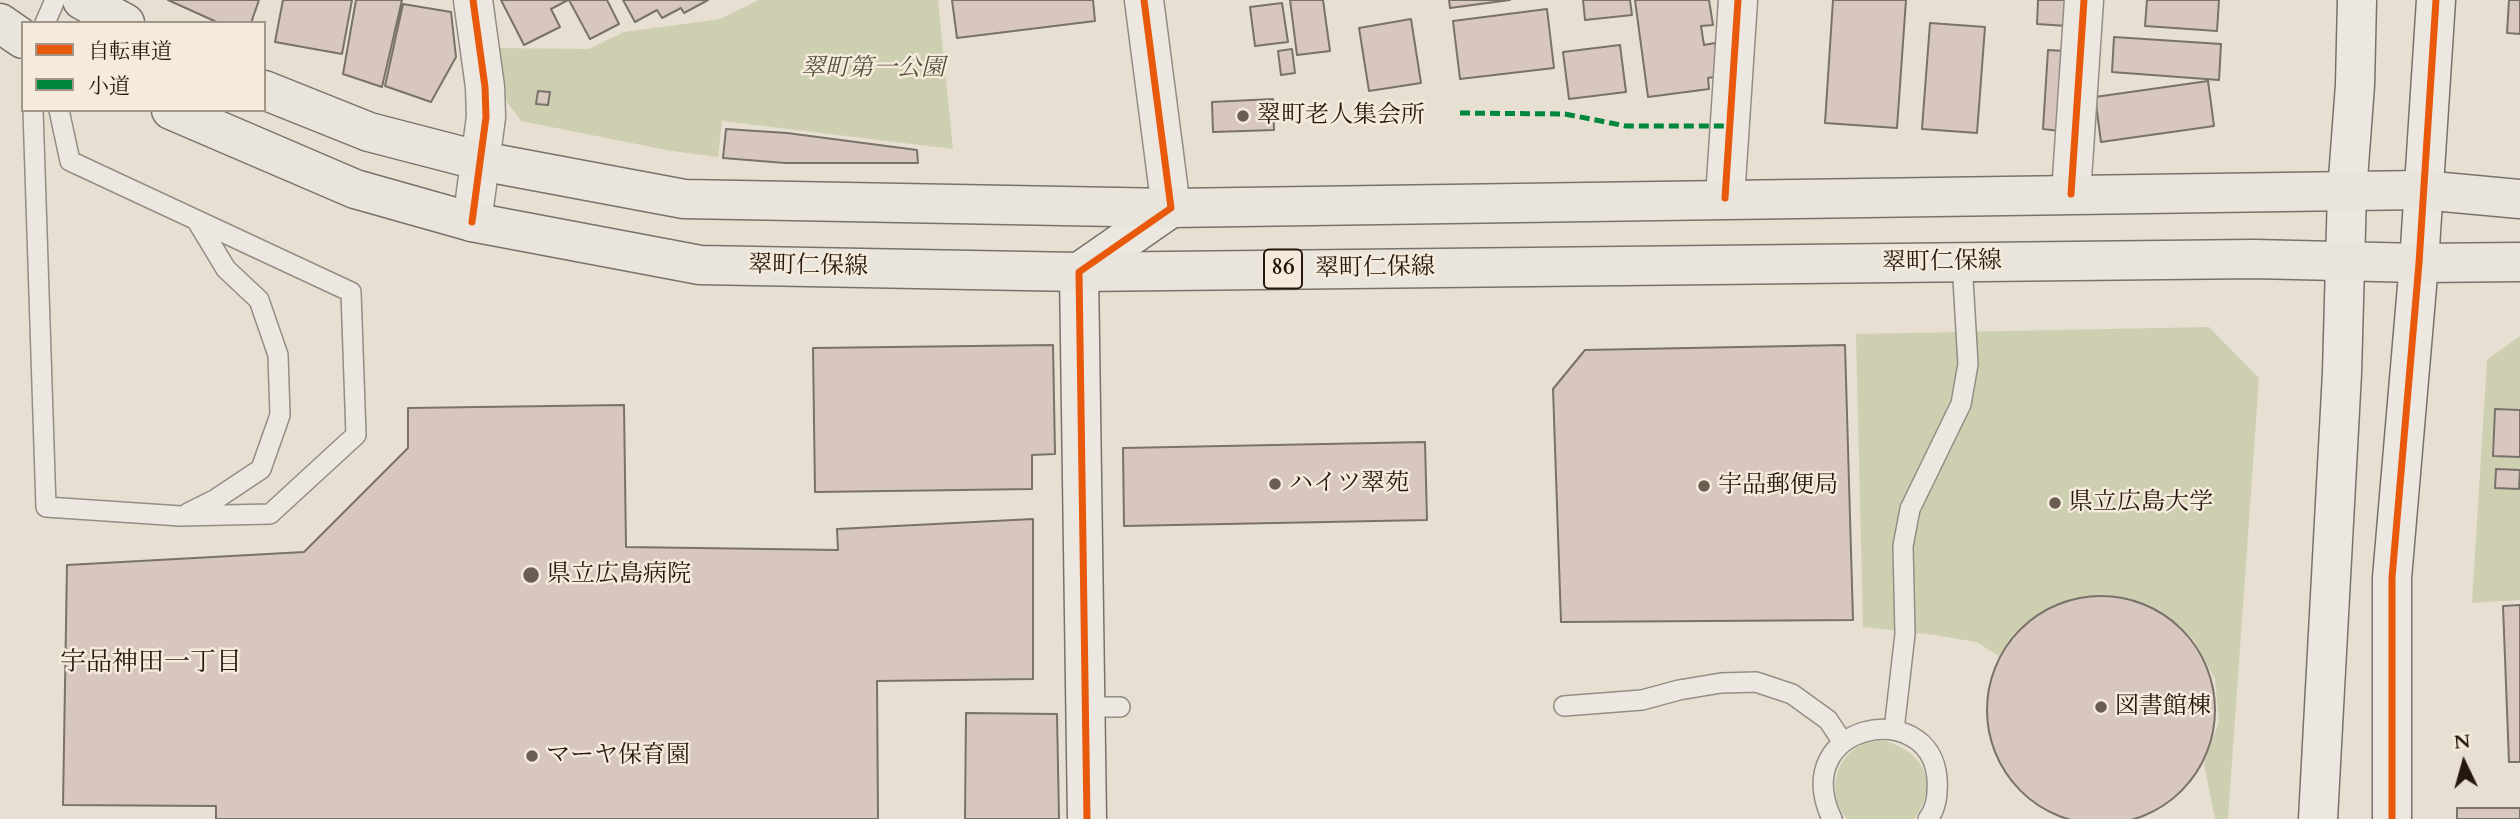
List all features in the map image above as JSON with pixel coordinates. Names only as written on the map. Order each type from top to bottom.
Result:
[{"type":"main road","points":[[82,0],[121,21]]},
{"type":"main road","points":[[0,23],[21,38]]},
{"type":"main road","points":[[266,91],[369,132],[481,162],[684,199],[1171,208],[2422,190],[2520,199]]},
{"type":"main road","name":"翠町仁保線","points":[[177,112],[355,189],[472,222],[700,265],[1079,272],[1962,262],[2520,262]]},
{"type":"street","points":[[472,222],[486,117],[485,87],[473,0]]},
{"type":"street","points":[[1087,819],[1103,707],[1079,272],[1171,208],[1144,0]]},
{"type":"street","points":[[1725,198],[1738,0]]},
{"type":"street","points":[[2071,194],[2084,0]]},
{"type":"street","points":[[2318,819],[2342,373],[2347,192],[2355,85],[2357,0]]},
{"type":"street","points":[[2392,819],[2392,578],[2419,263],[2436,0]]},
{"type":"lane","points":[[46,21],[57,0]]},
{"type":"lane","points":[[57,0],[58,21]]},
{"type":"lane","points":[[33,112],[46,508],[181,516],[270,514],[356,435],[351,292],[70,161],[59,112]]},
{"type":"lane","points":[[181,516],[216,499],[261,469],[280,415],[278,355],[259,300],[226,269],[197,221]]},
{"type":"lane","points":[[1894,730],[1905,634],[1905,533],[1910,509],[1961,404],[1968,365],[1962,262]]},
{"type":"lane","points":[[1564,706],[1642,700],[1721,683],[1756,682],[1792,694],[1828,720],[1842,741]]},
{"type":"lane","points":[[1832,819],[1824,802],[1822,780],[1828,757],[1842,741],[1864,730],[1886,729],[1909,735],[1925,749],[1936,771],[1938,792],[1928,819]]},
{"type":"green space","name":"翠町第一公園","points":[[759,0],[938,0],[953,149],[722,121],[718,157],[672,151],[521,121],[502,95],[496,48],[589,49],[624,32],[720,19]]},
{"type":"green space","points":[[2209,327],[2259,378],[2228,819],[2215,819],[2204,764],[2219,721],[2215,679],[2193,639],[2159,611],[2114,599],[2069,603],[2022,629],[1999,656],[1976,642],[1863,627],[1856,334]]},
{"type":"green space","points":[[2520,336],[2520,600],[2472,603],[2487,360]]},
{"type":"green space","points":[[1885,741],[1910,753],[1924,771],[1927,782],[1922,806],[1914,819],[1847,819],[1836,798],[1835,786],[1841,764],[1857,747],[1868,742]]},
{"type":"building","points":[[168,0],[259,0],[252,21],[215,21]]},
{"type":"building","points":[[283,0],[352,0],[342,54],[275,42]]},
{"type":"building","points":[[356,0],[402,0],[382,87],[343,74]]},
{"type":"building","points":[[501,0],[568,0],[551,9],[560,27],[524,45]]},
{"type":"building","points":[[569,0],[607,0],[619,24],[590,39]]},
{"type":"building","points":[[623,0],[708,0],[684,13],[681,8],[662,18],[657,10],[635,22]]},
{"type":"building","points":[[952,0],[1093,0],[1095,21],[957,38]]},
{"type":"building","points":[[1290,0],[1323,0],[1330,51],[1297,55]]},
{"type":"building","points":[[1449,0],[1510,0],[1450,8]]},
{"type":"building","points":[[1583,0],[1630,0],[1632,15],[1585,20]]},
{"type":"building","points":[[1635,0],[1709,0],[1713,25],[1701,26],[1704,45],[1715,43],[1720,76],[1708,78],[1709,89],[1648,97]]},
{"type":"building","points":[[1833,0],[1906,0],[1897,128],[1825,123]]},
{"type":"building","points":[[2038,0],[2069,0],[2067,26],[2037,24]]},
{"type":"building","points":[[2147,0],[2219,0],[2217,31],[2145,26]]},
{"type":"building","points":[[2509,0],[2520,0],[2520,34],[2507,33]]},
{"type":"building","points":[[1282,3],[1288,42],[1255,46],[1250,7]]},
{"type":"building","points":[[403,4],[451,12],[456,57],[431,102],[385,86]]},
{"type":"building","points":[[1547,9],[1554,68],[1460,79],[1453,21]]},
{"type":"building","points":[[1411,19],[1421,83],[1369,91],[1359,28]]},
{"type":"building","points":[[1930,23],[1985,27],[1977,133],[1922,129]]},
{"type":"building","points":[[2114,37],[2221,44],[2219,80],[2112,72]]},
{"type":"building","points":[[1620,45],[1626,92],[1569,99],[1563,52]]},
{"type":"building","points":[[1292,49],[1295,73],[1281,75],[1278,51]]},
{"type":"building","points":[[2048,50],[2065,51],[2060,131],[2043,129]]},
{"type":"building","points":[[2208,81],[2214,126],[2101,142],[2095,97]]},
{"type":"building","points":[[538,91],[550,92],[548,105],[536,104]]},
{"type":"building","name":"翠町老人集会所","points":[[1273,99],[1274,130],[1213,132],[1212,102]]},
{"type":"building","points":[[726,129],[787,133],[917,150],[918,163],[785,163],[723,158]]},
{"type":"building","points":[[1053,345],[1055,454],[1032,455],[1032,489],[815,492],[813,348]]},
{"type":"building","points":[[1845,345],[1853,620],[1561,622],[1553,389],[1585,350]]},
{"type":"building","points":[[624,405],[626,547],[838,550],[837,529],[1033,519],[1033,679],[877,681],[878,819],[216,819],[216,806],[63,805],[67,565],[304,552],[408,448],[408,408]]},
{"type":"building","points":[[2495,409],[2520,410],[2520,457],[2493,456]]},
{"type":"building","name":"ハイツ翠苑","points":[[1425,442],[1427,520],[1124,526],[1123,448]]},
{"type":"building","points":[[2496,469],[2520,470],[2519,489],[2495,488]]},
{"type":"building","name":"図書館棟","points":[[2101,596],[2134,601],[2173,622],[2189,638],[2201,656],[2210,677],[2214,699],[2210,743],[2189,782],[2173,798],[2155,810],[2128,820],[2068,819],[2029,798],[2013,782],[2001,764],[1992,743],[1987,710],[1992,677],[2001,656],[2013,638],[2029,622],[2068,601]]},
{"type":"building","points":[[2520,605],[2520,762],[2509,762],[2503,606]]},
{"type":"building","points":[[966,713],[1057,714],[1059,819],[965,819]]},
{"type":"building","points":[[2457,808],[2520,808],[2520,819],[2457,819]]},
{"type":"marked path","points":[[1460,113],[1565,114],[1626,126],[1730,126]]},
{"type":"cycle path","points":[[472,222],[486,117],[485,87],[473,0]]},
{"type":"cycle path","points":[[1087,819],[1079,272],[1171,208],[1144,0]]},
{"type":"cycle path","points":[[1725,198],[1738,0]]},
{"type":"cycle path","points":[[2071,194],[2084,0]]},
{"type":"cycle path","points":[[2392,819],[2392,578],[2419,263],[2436,0]]},
{"type":"place","name":"翠町老人集会所","points":[[1243,116]]},
{"type":"place","name":"ハイツ翠苑","points":[[1275,484]]},
{"type":"place","name":"宇品郵便局","points":[[1704,486]]},
{"type":"place","name":"県立広島大学","points":[[2055,503]]},
{"type":"place","name":"県立広島病院","points":[[531,575]]},
{"type":"place","name":"図書館棟","points":[[2101,707]]},
{"type":"place","name":"マーヤ保育園","points":[[532,756]]},
{"type":"district","name":"宇品神田一丁目","points":[[151,664]]}]
